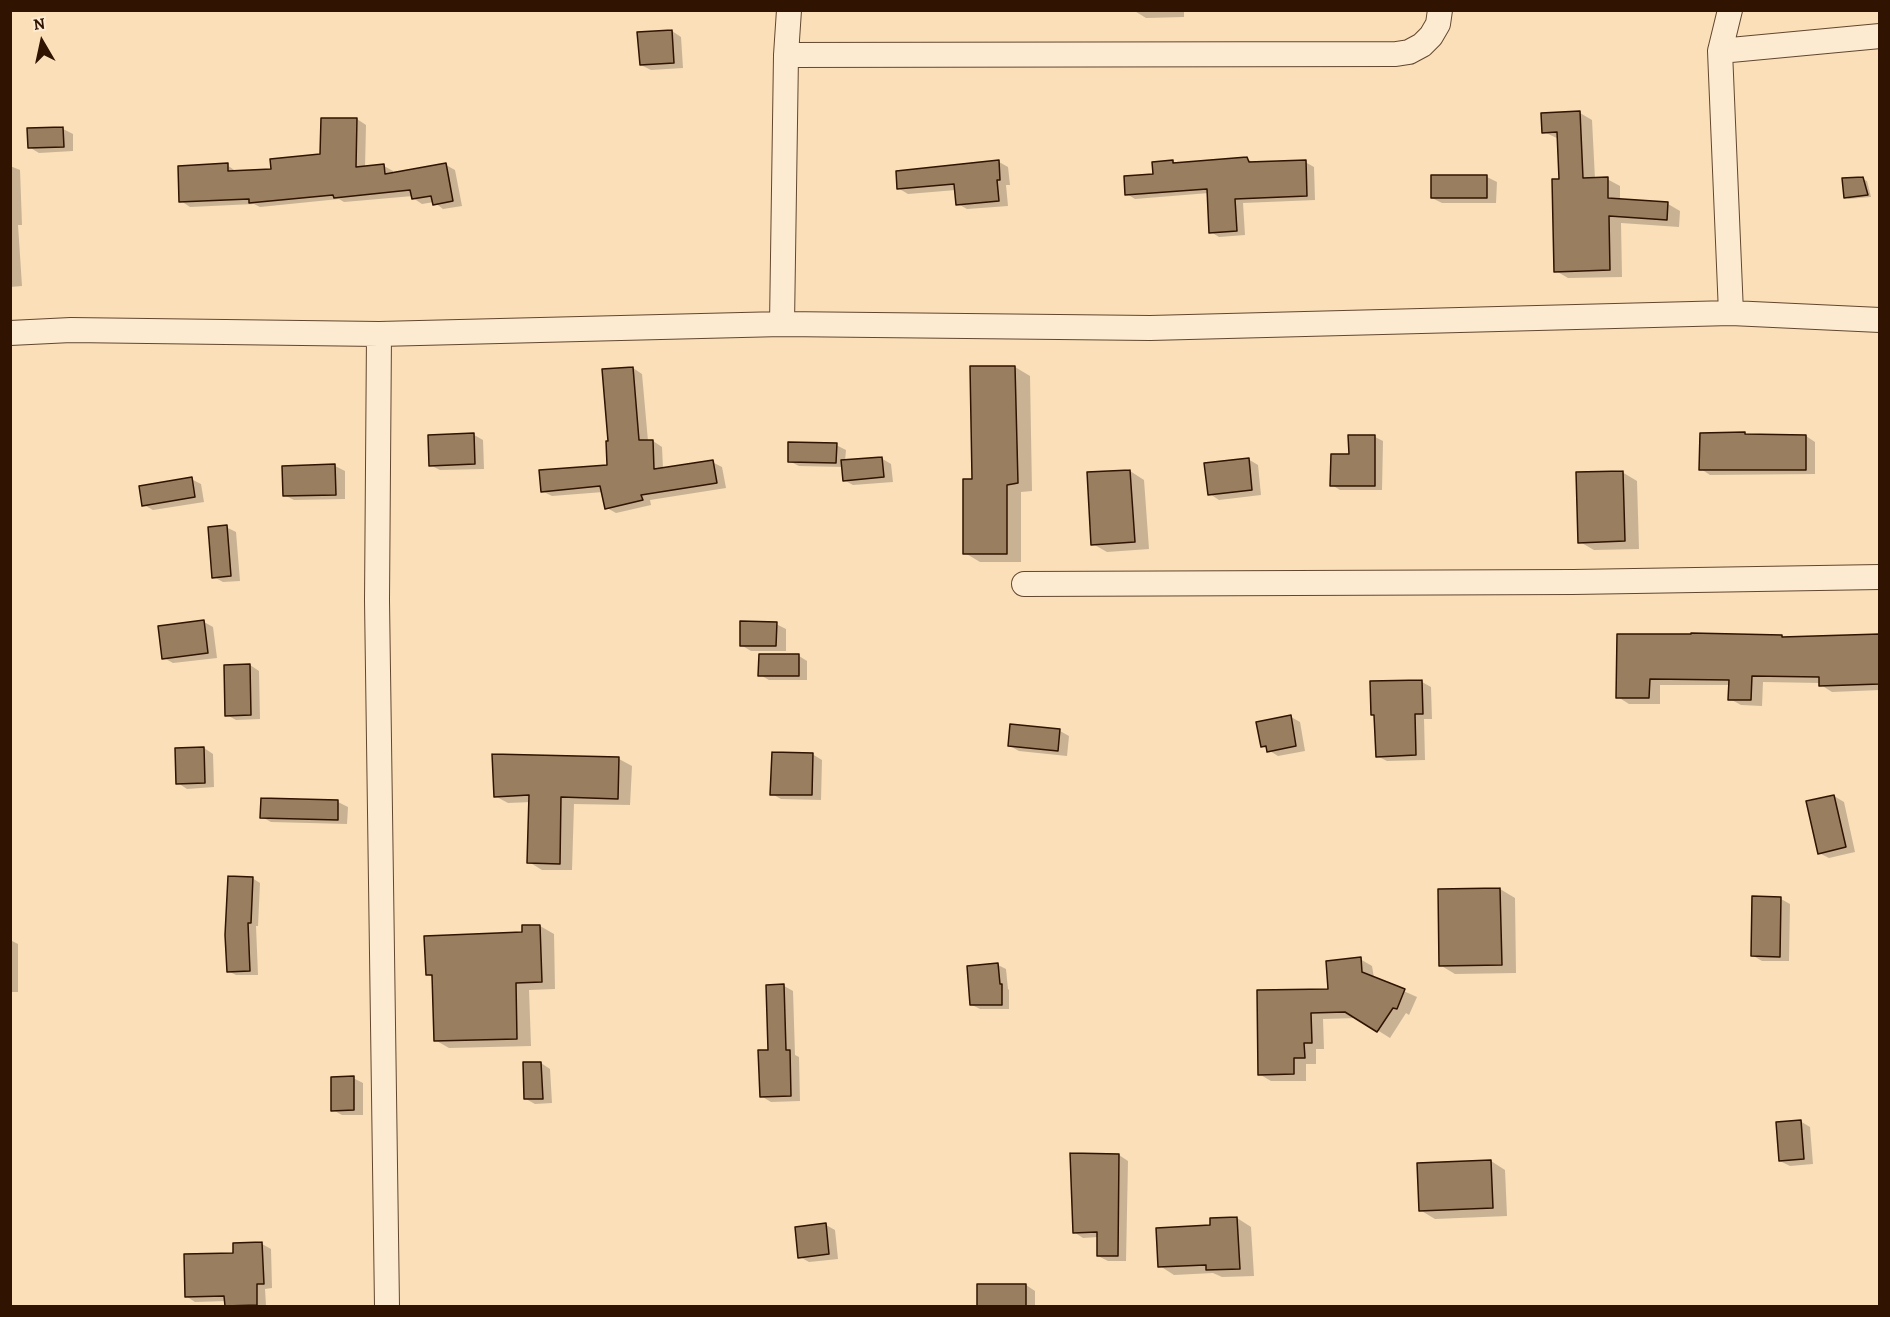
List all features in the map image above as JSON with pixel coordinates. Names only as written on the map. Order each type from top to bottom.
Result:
[{"type":"street","points":[[782,324],[786,55],[789,10]]},
{"type":"street","points":[[786,55],[1396,54],[1410,52],[1422,45],[1438,24],[1440,10]]},
{"type":"street","points":[[1730,10],[1720,51],[1731,313]]},
{"type":"street","points":[[1720,51],[1880,36]]},
{"type":"street","points":[[10,333],[71,330],[379,334],[782,324],[1150,328],[1731,313],[1880,320]]},
{"type":"street","points":[[379,334],[377,600],[387,1306]]},
{"type":"street","points":[[1024,584],[1573,582],[1880,577]]},
{"type":"building","points":[[672,30],[674,63],[640,65],[637,32]]},
{"type":"building","points":[[1580,111],[1583,178],[1608,177],[1608,198],[1668,202],[1667,220],[1609,216],[1610,270],[1554,272],[1552,179],[1559,179],[1557,132],[1542,133],[1541,113]]},
{"type":"building","points":[[321,118],[357,118],[356,167],[384,164],[385,174],[446,163],[453,201],[433,205],[431,196],[412,199],[410,190],[334,198],[333,195],[249,203],[249,199],[179,202],[178,166],[228,163],[228,171],[271,169],[270,159],[320,154]]},
{"type":"building","points":[[63,127],[64,147],[28,148],[27,128]]},
{"type":"building","points":[[1247,157],[1249,162],[1306,160],[1307,196],[1235,199],[1237,231],[1209,233],[1207,189],[1125,195],[1124,176],[1153,174],[1152,162],[1173,160],[1173,163]]},
{"type":"building","points":[[999,160],[1000,180],[997,180],[999,201],[956,205],[954,184],[897,189],[896,171]]},
{"type":"building","points":[[1431,175],[1487,175],[1487,198],[1431,198]]},
{"type":"building","points":[[1863,177],[1868,195],[1844,198],[1842,178]]},
{"type":"building","points":[[970,366],[1015,366],[1018,483],[1007,485],[1007,554],[963,554],[963,479],[972,479]]},
{"type":"building","points":[[633,367],[639,440],[653,440],[654,469],[713,460],[717,483],[641,495],[643,500],[605,509],[600,486],[541,492],[539,470],[607,465],[606,441],[608,441],[602,369]]},
{"type":"building","points":[[1745,432],[1745,434],[1806,435],[1806,470],[1699,470],[1700,433]]},
{"type":"building","points":[[474,433],[475,464],[429,466],[428,435]]},
{"type":"building","points":[[1348,435],[1375,435],[1375,486],[1330,486],[1331,454],[1349,454]]},
{"type":"building","points":[[788,442],[837,443],[836,463],[788,462]]},
{"type":"building","points":[[882,457],[884,477],[843,481],[841,460]]},
{"type":"building","points":[[1249,458],[1252,490],[1208,495],[1204,463]]},
{"type":"building","points":[[335,464],[336,495],[283,496],[282,466]]},
{"type":"building","points":[[1130,470],[1135,542],[1091,545],[1087,472]]},
{"type":"building","points":[[1623,471],[1625,541],[1578,543],[1576,472]]},
{"type":"building","points":[[192,477],[195,497],[142,506],[139,486]]},
{"type":"building","points":[[227,525],[231,576],[212,578],[208,527]]},
{"type":"building","points":[[204,620],[208,653],[162,659],[158,626]]},
{"type":"building","points":[[740,621],[777,622],[776,646],[740,646]]},
{"type":"building","points":[[1617,634],[1782,635],[1782,637],[1880,634],[1880,684],[1819,686],[1819,677],[1752,676],[1751,700],[1728,700],[1729,680],[1650,679],[1649,698],[1616,698]]},
{"type":"building","points":[[759,654],[799,654],[799,676],[758,676]]},
{"type":"building","points":[[250,664],[251,715],[225,716],[224,665]]},
{"type":"building","points":[[1422,680],[1423,714],[1415,714],[1416,755],[1376,757],[1370,681]]},
{"type":"building","points":[[1291,715],[1296,746],[1267,752],[1266,746],[1261,747],[1256,722]]},
{"type":"building","points":[[1010,724],[1060,729],[1058,751],[1008,746]]},
{"type":"building","points":[[204,747],[205,783],[176,784],[175,748]]},
{"type":"building","points":[[772,752],[813,753],[812,795],[770,795]]},
{"type":"building","points":[[492,754],[619,757],[618,799],[561,797],[560,864],[527,863],[529,795],[494,797]]},
{"type":"building","points":[[1834,795],[1846,847],[1818,854],[1806,801]]},
{"type":"building","points":[[261,798],[338,800],[338,820],[260,818]]},
{"type":"building","points":[[228,876],[253,877],[251,923],[248,923],[250,971],[227,972],[225,935]]},
{"type":"building","points":[[1500,888],[1502,965],[1439,966],[1438,889]]},
{"type":"building","points":[[1752,896],[1781,897],[1780,957],[1751,956]]},
{"type":"building","points":[[522,925],[540,925],[542,982],[516,983],[517,1039],[434,1041],[432,975],[426,975],[424,936],[522,932]]},
{"type":"building","points":[[1361,957],[1362,972],[1405,989],[1397,1009],[1393,1008],[1377,1032],[1345,1012],[1311,1013],[1312,1043],[1304,1043],[1305,1058],[1294,1058],[1294,1074],[1258,1075],[1257,990],[1328,989],[1326,961]]},
{"type":"building","points":[[998,963],[1000,984],[1002,984],[1002,1005],[970,1005],[967,966]]},
{"type":"building","points":[[784,984],[786,1050],[790,1050],[791,1096],[760,1097],[758,1050],[768,1050],[766,985]]},
{"type":"building","points":[[523,1062],[541,1062],[543,1099],[524,1099]]},
{"type":"building","points":[[354,1076],[354,1110],[331,1111],[331,1077]]},
{"type":"building","points":[[1801,1120],[1804,1159],[1779,1161],[1776,1122]]},
{"type":"building","points":[[1070,1153],[1119,1154],[1118,1256],[1097,1256],[1097,1232],[1073,1233]]},
{"type":"building","points":[[1491,1160],[1493,1208],[1419,1211],[1417,1163]]},
{"type":"building","points":[[1237,1217],[1240,1269],[1206,1270],[1206,1265],[1158,1267],[1156,1228],[1210,1225],[1210,1218]]},
{"type":"building","points":[[826,1223],[829,1254],[798,1258],[795,1227]]},
{"type":"building","points":[[262,1242],[264,1284],[257,1284],[257,1305],[225,1306],[224,1296],[185,1297],[184,1254],[233,1253],[233,1243]]},
{"type":"building","points":[[977,1284],[1026,1284],[1026,1306],[977,1306]]}]
